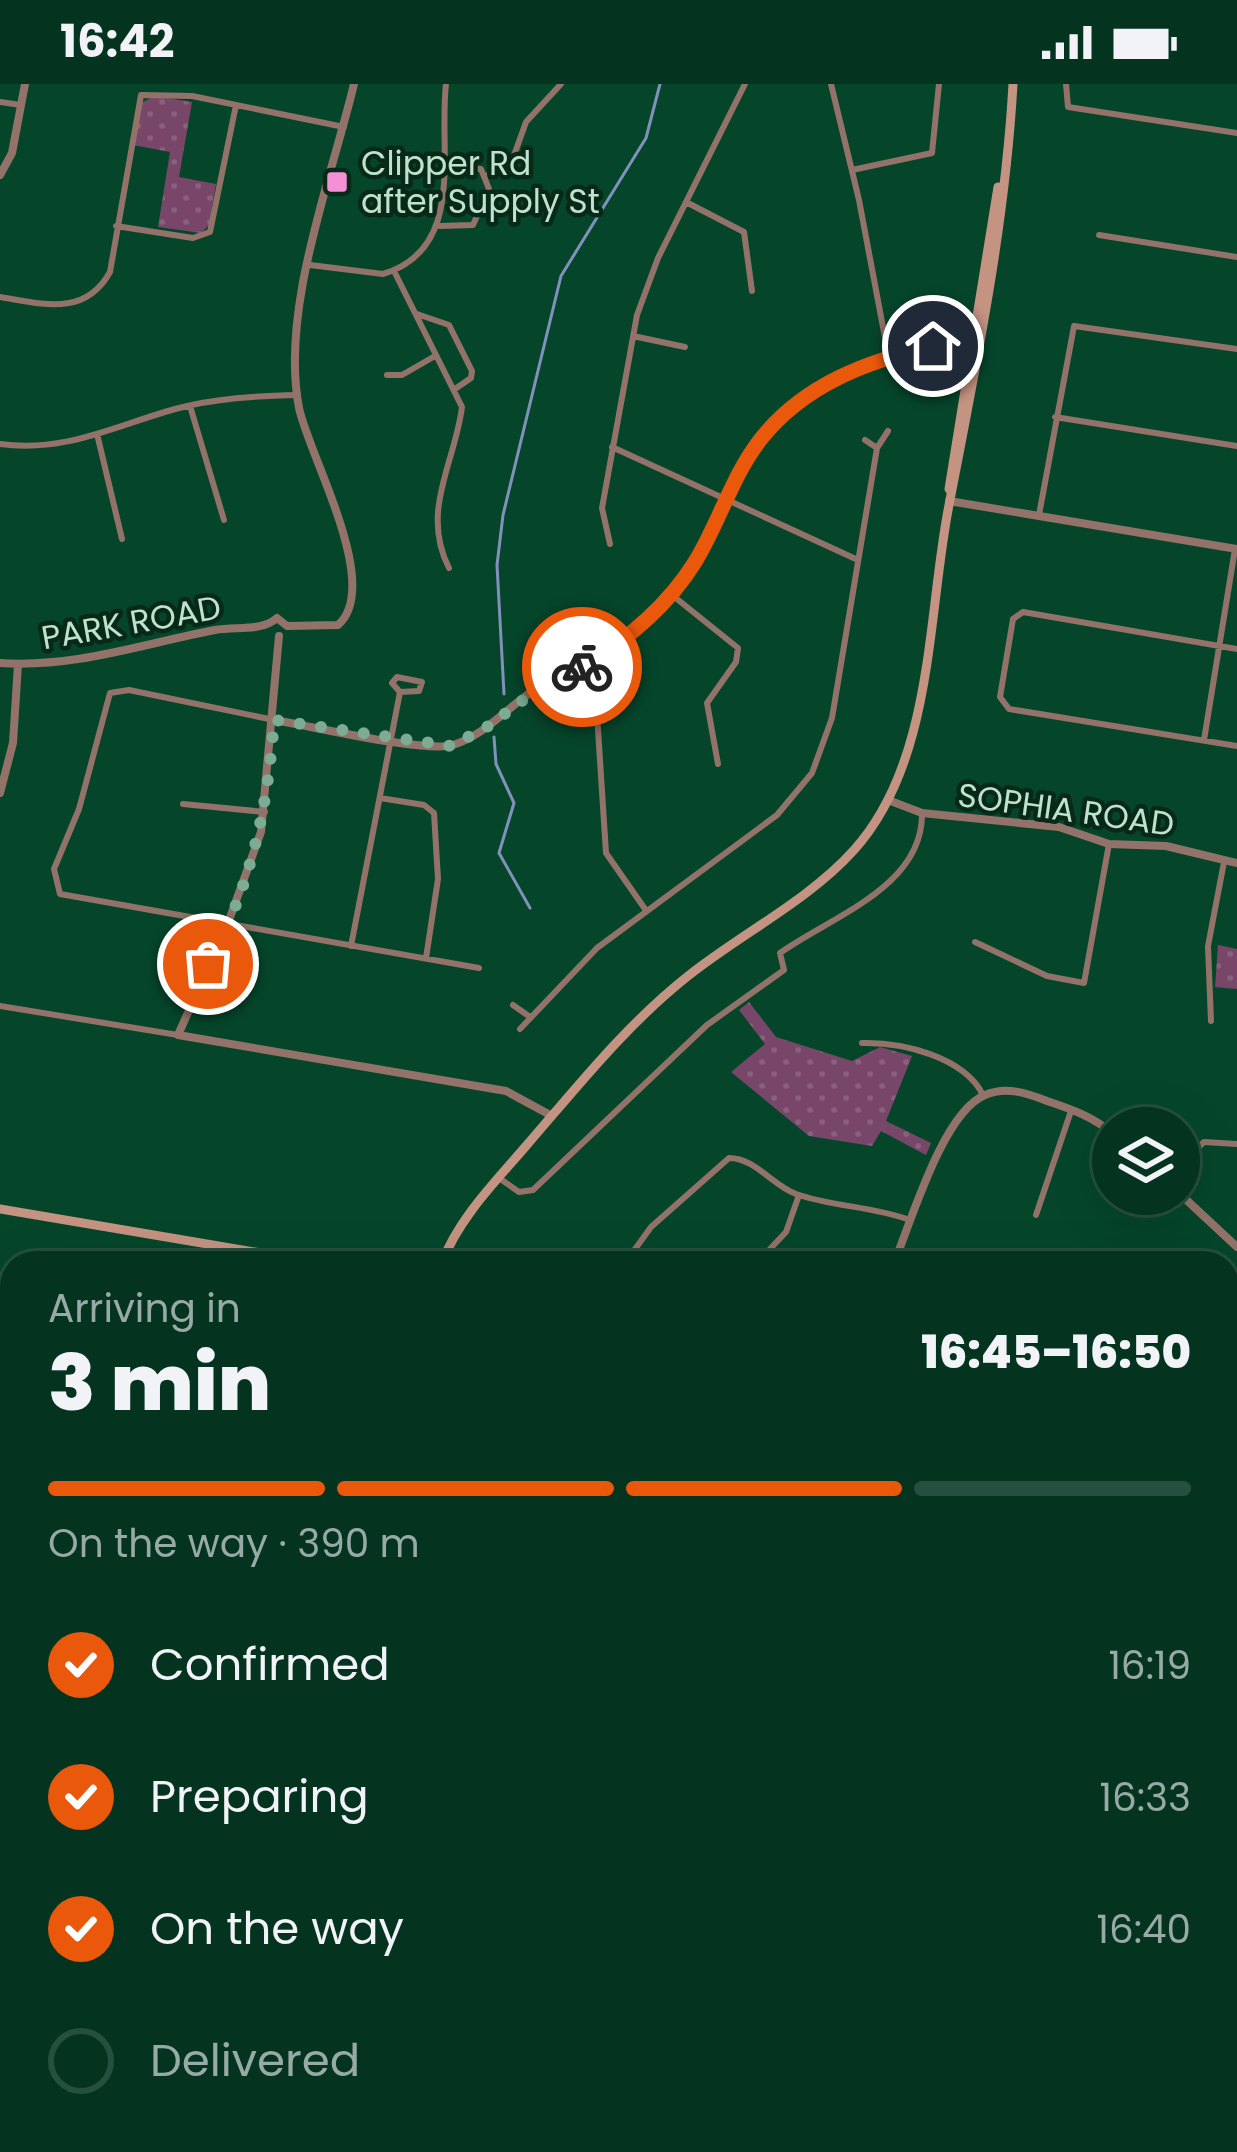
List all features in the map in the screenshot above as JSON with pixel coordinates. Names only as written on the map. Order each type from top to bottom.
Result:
[{"type":"main road","points":[[450,1251],[499,1178],[650,1008],[840,863],[888,800],[914,718],[976,348],[1012,84]]},
{"type":"main road","points":[[949,501],[948,475],[968,365],[976,348]]},
{"type":"main road","points":[[0,1209],[249,1251]]},
{"type":"street","points":[[0,175],[12,153],[25,84]]},
{"type":"street","points":[[178,1035],[229,923],[265,812],[279,636],[287,626],[343,621],[351,589],[348,547],[308,442],[298,395],[295,342],[354,84]]},
{"type":"street","points":[[310,265],[368,276],[394,271],[425,248],[440,226],[446,84]]},
{"type":"street","points":[[486,176],[512,161],[526,122],[561,84]]},
{"type":"street","points":[[610,544],[602,508],[633,336],[658,258],[745,84]]},
{"type":"street","points":[[831,84],[892,358]]},
{"type":"street","points":[[852,170],[932,152],[939,84]]},
{"type":"street","points":[[1066,84],[1068,107],[1237,133]]},
{"type":"street","points":[[0,297],[56,306],[88,298],[110,272],[141,95],[156,92],[236,105],[344,128]]},
{"type":"street","points":[[0,102],[21,105]]},
{"type":"street","points":[[116,226],[193,238],[210,232],[236,105]]},
{"type":"street","points":[[440,226],[473,225],[488,195],[486,176],[477,167],[443,167]]},
{"type":"street","points":[[686,202],[744,232],[752,291]]},
{"type":"street","points":[[1099,235],[1237,257]]},
{"type":"street","points":[[394,271],[455,389],[460,417],[446,456],[437,519],[439,548],[449,568]]},
{"type":"street","points":[[416,314],[449,325],[472,371],[471,378],[455,389]]},
{"type":"street","points":[[1039,515],[1069,333],[1078,324],[1237,349]]},
{"type":"street","points":[[633,336],[685,346]]},
{"type":"street","points":[[479,968],[65,897],[55,885],[54,869],[79,809],[110,693],[129,690],[274,720],[451,746],[628,637],[672,595],[759,441],[795,405],[842,375],[892,358],[933,346],[976,348]]},
{"type":"street","points":[[387,375],[403,375],[435,356]]},
{"type":"street","points":[[892,358],[968,365]]},
{"type":"street","points":[[0,443],[51,447],[190,406],[241,396],[298,395]]},
{"type":"street","points":[[190,406],[224,520]]},
{"type":"street","points":[[1055,417],[1237,446]]},
{"type":"street","points":[[520,1029],[573,970],[645,909],[777,815],[812,773],[832,718],[878,448],[888,431]]},
{"type":"street","points":[[97,436],[122,539]]},
{"type":"street","points":[[865,440],[878,448]]},
{"type":"street","points":[[612,447],[858,560]]},
{"type":"street","points":[[949,501],[1236,549],[1204,740]]},
{"type":"street","points":[[672,595],[731,640],[739,652],[708,700],[718,764]]},
{"type":"street","points":[[1237,649],[1016,614],[1002,703],[1024,712],[1237,746]]},
{"type":"street","name":"PARK ROAD","points":[[0,663],[98,658],[226,628],[270,626],[277,618],[287,626]]},
{"type":"street","points":[[270,626],[279,636]]},
{"type":"street","points":[[0,793],[13,743],[18,664]]},
{"type":"street","points":[[581,668],[596,714],[606,853],[645,909]]},
{"type":"street","points":[[397,677],[422,682],[419,691],[400,692],[392,686],[397,677]]},
{"type":"street","points":[[350,946],[400,692]]},
{"type":"street","points":[[380,798],[424,805],[434,813],[438,879],[426,958]]},
{"type":"street","name":"SOPHIA ROAD","points":[[888,800],[922,813],[1065,828],[1108,844],[1166,846],[1237,862]]},
{"type":"street","points":[[183,804],[265,812]]},
{"type":"street","points":[[499,1178],[519,1192],[533,1190],[707,1025],[784,970],[780,953],[888,884],[913,860],[922,813]]},
{"type":"street","points":[[975,942],[1047,976],[1084,982],[1108,844]]},
{"type":"street","points":[[1211,1022],[1208,946],[1224,862]]},
{"type":"street","points":[[513,1005],[530,1017]]},
{"type":"street","points":[[0,1006],[506,1091],[552,1116]]},
{"type":"street","points":[[862,1043],[892,1044],[964,1069],[983,1096]]},
{"type":"street","points":[[899,1251],[953,1124],[983,1096],[1015,1091],[1092,1121]]},
{"type":"street","points":[[1036,1215],[1071,1109]]},
{"type":"street","points":[[1200,1146],[1237,1144]]},
{"type":"street","points":[[631,1251],[729,1158],[746,1161],[799,1195],[866,1205],[912,1221]]},
{"type":"street","points":[[770,1249],[786,1232],[799,1195]]},
{"type":"street","points":[[1200,1213],[1237,1247]]},
{"type":"green space","points":[[155,96],[192,102],[179,177],[216,184],[209,225],[201,233],[158,227],[170,152],[133,145],[141,103]]},
{"type":"green space","points":[[1218,945],[1237,949],[1237,989],[1215,987]]},
{"type":"green space","points":[[749,1002],[776,1037],[852,1061],[880,1047],[912,1056],[886,1121],[931,1143],[926,1155],[881,1131],[872,1146],[809,1136],[731,1072],[765,1044],[739,1010]]},
{"type":"waterway","points":[[504,694],[497,565],[503,515],[561,276],[646,138],[660,84]]},
{"type":"waterway","points":[[494,737],[496,764],[514,803],[499,853],[530,908]]},
{"type":"way so far","points":[[208,964],[229,923],[261,832],[274,720],[451,746],[487,727],[532,691],[582,667]]},
{"type":"place","name":"Clipper Rd after Supply St","points":[[337,182]]},
{"type":"route","points":[[582,667],[616,647],[672,595],[696,560],[749,456],[774,424],[842,375],[933,346]]}]
